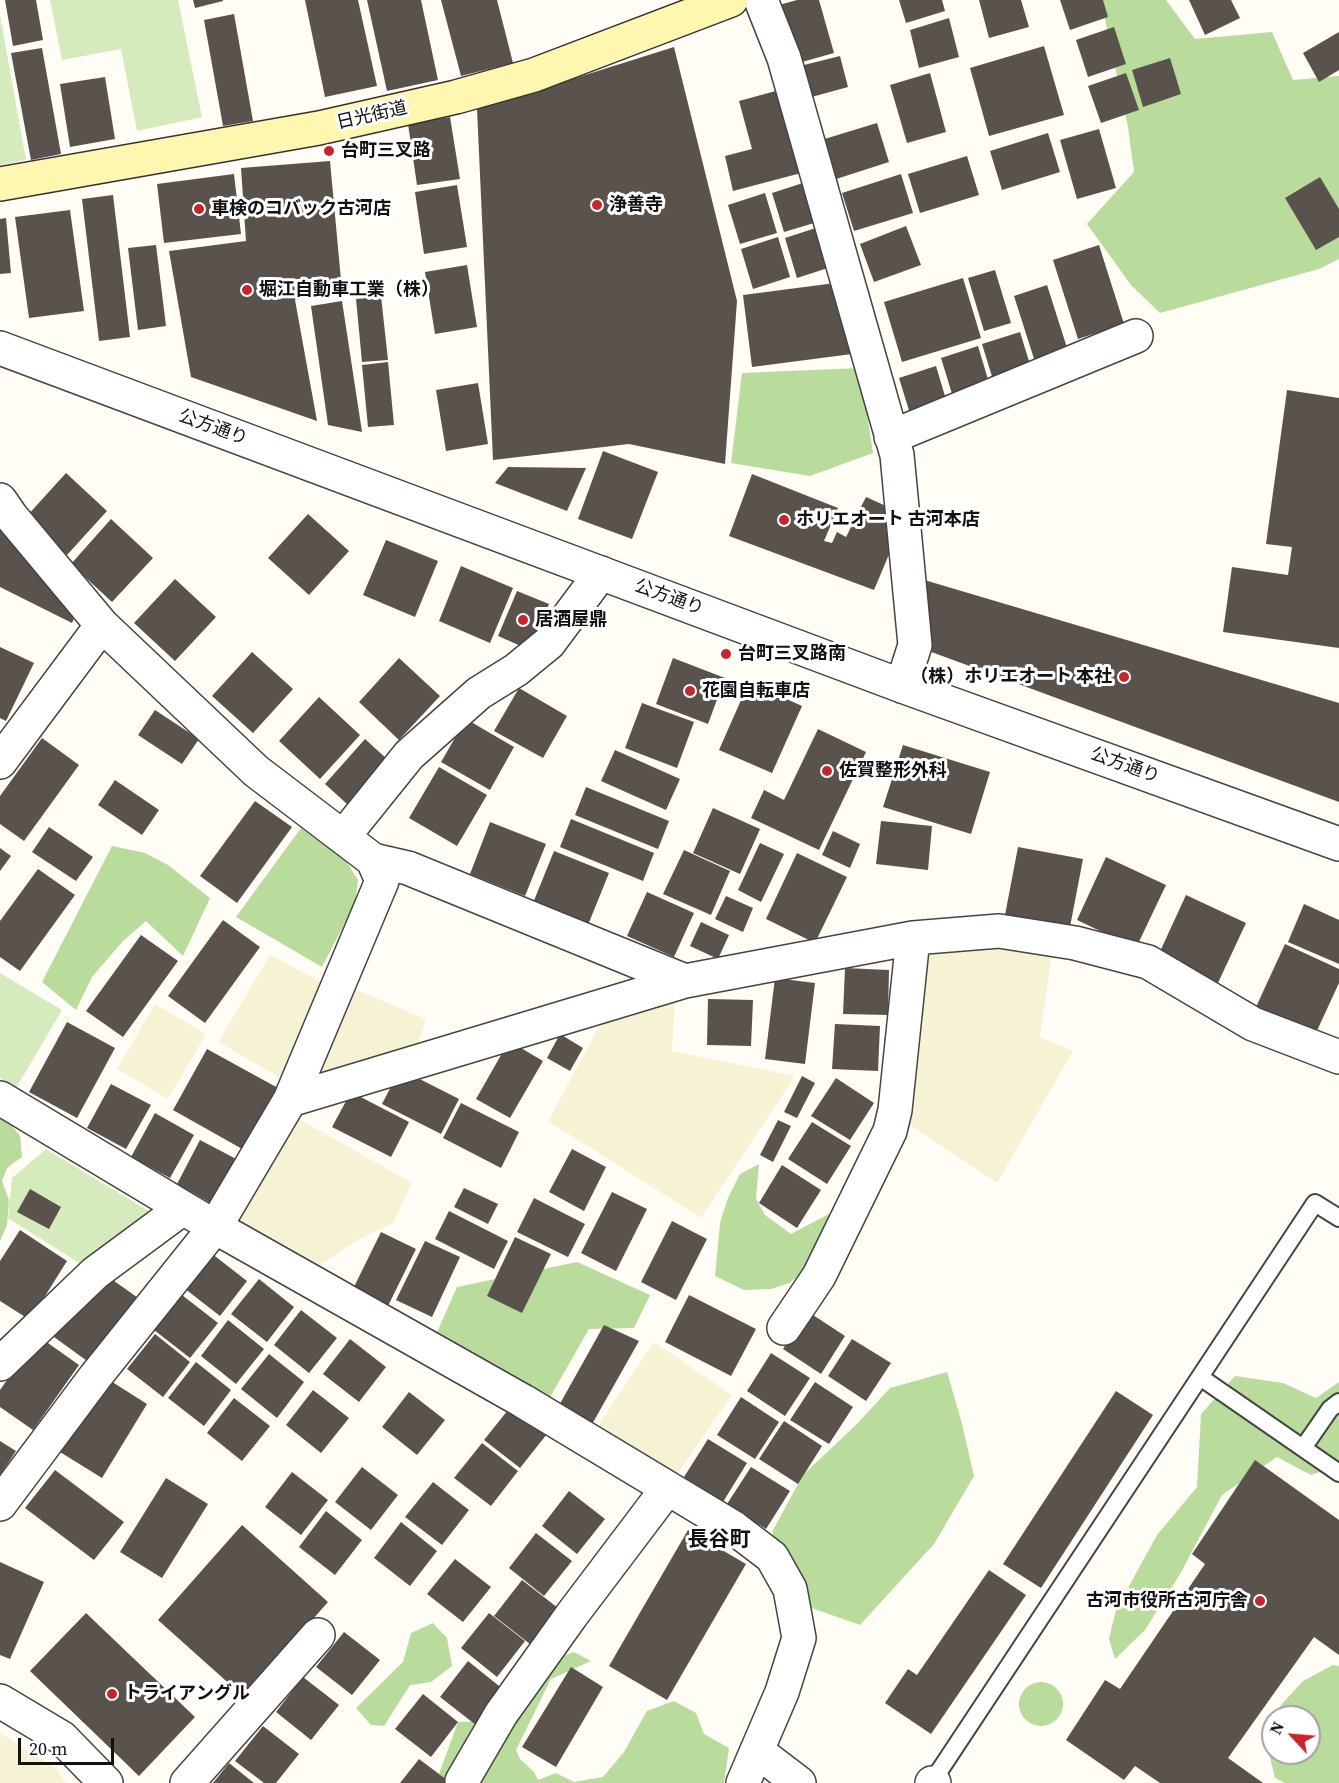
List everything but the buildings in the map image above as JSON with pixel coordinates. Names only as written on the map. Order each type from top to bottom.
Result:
[{"type":"main road","name":"日光街道","points":[[0,184],[319,128],[456,98],[534,75],[731,0]]},
{"type":"street","points":[[761,0],[784,58],[897,456],[915,645],[902,686]]},
{"type":"street","points":[[891,437],[1136,336]]},
{"type":"street","name":"公方通り","points":[[0,348],[902,686],[1339,844]]},
{"type":"street","points":[[0,500],[102,625],[256,771],[373,860],[408,868],[685,981]]},
{"type":"street","points":[[343,837],[409,755],[479,693],[516,669],[549,643],[601,573]]},
{"type":"street","points":[[0,762],[102,625]]},
{"type":"street","points":[[0,1504],[95,1377],[214,1227],[290,1100],[382,881],[373,860]]},
{"type":"street","points":[[290,1100],[685,981],[913,938],[999,931],[1075,943],[1148,962],[1253,1024],[1339,1057]]},
{"type":"street","points":[[784,1328],[819,1276],[890,1131],[895,1110],[913,938]]},
{"type":"street","points":[[0,1098],[214,1227],[523,1401],[734,1528],[772,1557],[790,1589],[799,1638],[782,1692],[743,1783]]},
{"type":"street","points":[[0,1364],[95,1274],[183,1208]]},
{"type":"street","points":[[462,1781],[501,1714],[571,1616],[667,1489]]},
{"type":"street","points":[[187,1783],[318,1635]]},
{"type":"street","points":[[0,1701],[62,1738],[93,1777]]},
{"type":"street","points":[[756,1751],[799,1783]]},
{"type":"lane","points":[[933,1783],[1315,1203],[1339,1218]]},
{"type":"lane","points":[[1200,1377],[1339,1473]]},
{"type":"lane","points":[[1303,1448],[1330,1409],[1339,1402]]},
{"type":"shaded area","points":[[1003,943],[1052,953],[1040,1037],[1073,1051],[997,1183],[904,1121],[920,955],[949,947]]},
{"type":"shaded area","points":[[270,955],[325,984],[282,1079],[218,1042]]},
{"type":"shaded area","points":[[354,989],[426,1019],[415,1053],[313,1077]]},
{"type":"shaded area","points":[[675,999],[672,1051],[795,1076],[701,1218],[548,1121],[602,1021]]},
{"type":"shaded area","points":[[155,1004],[206,1034],[168,1099],[117,1069]]},
{"type":"shaded area","points":[[292,1115],[412,1183],[393,1223],[358,1240],[319,1266],[232,1225]]},
{"type":"shaded area","points":[[654,1342],[732,1395],[676,1476],[599,1424]]},
{"type":"shaded area","points":[[0,1733],[56,1768],[66,1783],[0,1783]]},
{"type":"green space","points":[[50,0],[178,0],[202,117],[137,131],[121,49],[62,60]]},
{"type":"green space","points":[[1101,0],[1166,0],[1195,39],[1272,32],[1293,80],[1339,76],[1339,259],[1319,269],[1160,313],[1131,285],[1087,224],[1134,172],[1128,127]]},
{"type":"green space","points":[[0,15],[26,160],[0,165]]},
{"type":"green space","points":[[860,368],[873,453],[810,476],[731,463],[742,373]]},
{"type":"green space","points":[[301,828],[346,861],[358,880],[355,903],[322,967],[236,917]]},
{"type":"green space","points":[[112,846],[145,853],[168,865],[210,898],[183,956],[146,921],[123,941],[92,977],[76,1010],[42,982]]},
{"type":"green space","points":[[0,973],[62,1010],[16,1088],[0,1078]]},
{"type":"green space","points":[[0,1111],[20,1136],[22,1157],[7,1168],[2,1181],[9,1200],[7,1225],[0,1241]]},
{"type":"green space","points":[[46,1149],[157,1216],[87,1268],[8,1218],[12,1178]]},
{"type":"green space","points":[[759,1164],[756,1199],[765,1215],[791,1234],[840,1208],[809,1268],[789,1283],[771,1289],[744,1290],[715,1276],[720,1223],[728,1198],[740,1174]]},
{"type":"green space","points":[[577,1262],[650,1295],[634,1328],[589,1329],[549,1399],[434,1339],[457,1287]]},
{"type":"green space","points":[[947,1372],[974,1476],[934,1544],[860,1625],[806,1606],[769,1573],[773,1530],[803,1475],[858,1423],[890,1388]]},
{"type":"green space","points":[[1235,1376],[1283,1383],[1316,1398],[1339,1382],[1339,1465],[1311,1475],[1277,1457],[1222,1495],[1180,1574],[1145,1630],[1115,1659],[1109,1639],[1116,1610],[1157,1535],[1197,1487],[1201,1414]]},
{"type":"green space","points":[[433,1623],[447,1638],[452,1666],[431,1682],[410,1685],[384,1726],[371,1725],[356,1708],[403,1662],[411,1633]]},
{"type":"green space","points":[[574,1652],[591,1661],[551,1679],[516,1750],[520,1759],[534,1772],[538,1780],[556,1773],[574,1782],[603,1777],[624,1752],[647,1711],[674,1701],[696,1713],[704,1734],[729,1748],[724,1783],[447,1783],[439,1774],[458,1722],[508,1720],[555,1659]]},
{"type":"green space","points":[[1333,1665],[1339,1666],[1339,1783],[1285,1783],[1275,1778],[1272,1765],[1321,1765],[1321,1705],[1281,1705],[1303,1681]]},
{"type":"green space","points":[[1041,1682],[1056,1689],[1063,1704],[1056,1719],[1041,1726],[1026,1719],[1019,1704],[1026,1689]]},
{"type":"place","name":"台町三叉路","points":[[329,151]]},
{"type":"place","name":"浄善寺","points":[[597,205]]},
{"type":"place","name":"車検のコバック古河店","points":[[199,209]]},
{"type":"place","name":"堀江自動車工業（株）","points":[[247,290]]},
{"type":"place","name":"ホリエオート 古河本店","points":[[784,520]]},
{"type":"place","name":"居酒屋鼎","points":[[523,620]]},
{"type":"place","name":"台町三叉路南","points":[[726,654]]},
{"type":"place","name":"（株）ホリエオート 本社","points":[[1124,677]]},
{"type":"place","name":"花園自転車店","points":[[690,691]]},
{"type":"place","name":"佐賀整形外科","points":[[827,771]]},
{"type":"place","name":"古河市役所古河庁舎","points":[[1260,1601]]},
{"type":"place","name":"トライアングル","points":[[112,1694]]},
{"type":"district","name":"長谷町","points":[[719,1541]]}]
